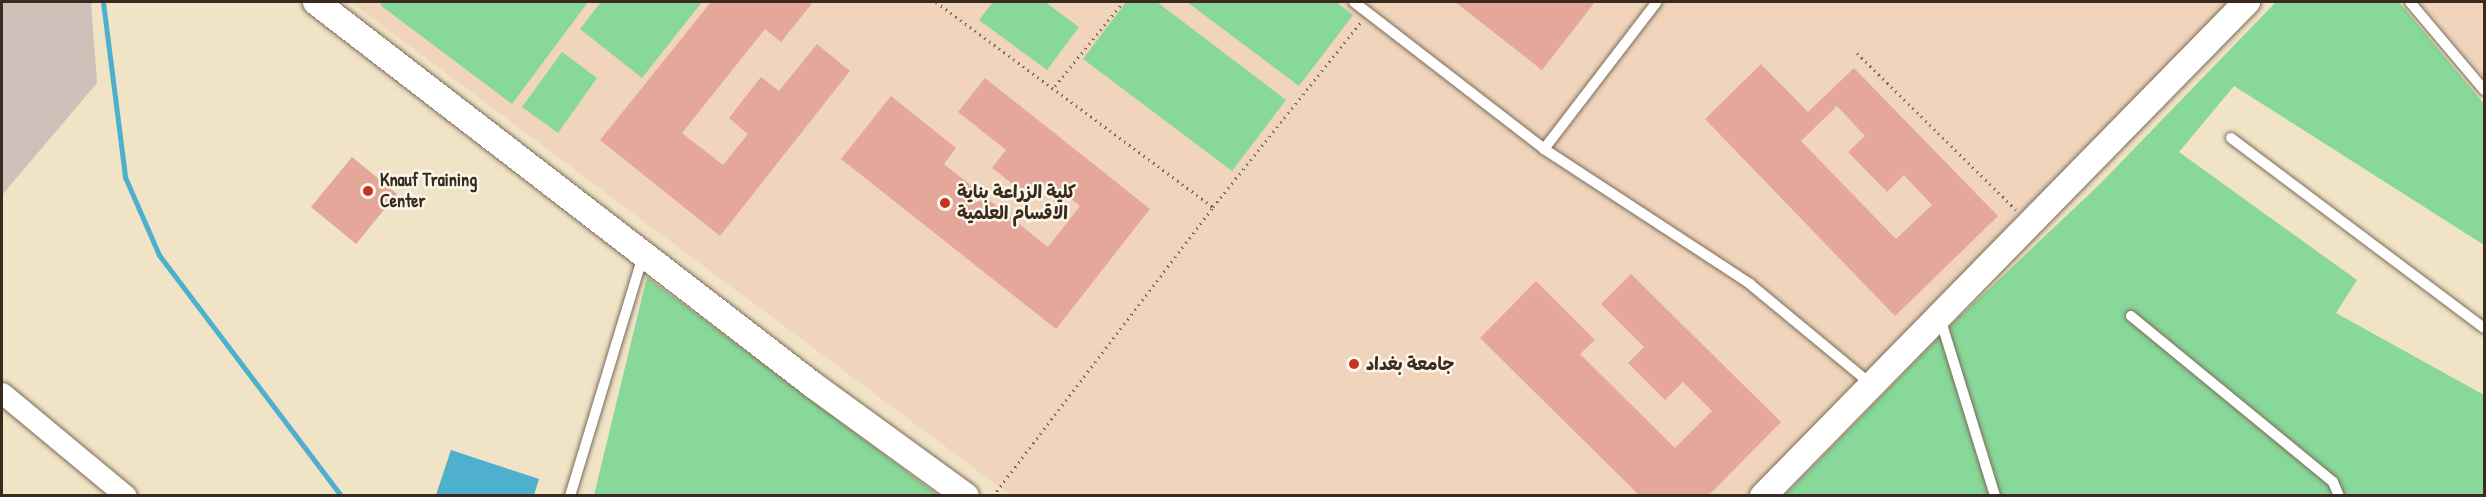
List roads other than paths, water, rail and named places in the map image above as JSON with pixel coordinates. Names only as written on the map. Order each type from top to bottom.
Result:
[{"type":"street","points":[[316,2],[644,252],[813,385],[966,495]]},
{"type":"street","points":[[1763,495],[2247,2]]},
{"type":"street","points":[[2,393],[126,495]]},
{"type":"lane","points":[[1354,2],[1544,149],[1750,284],[1871,384]]},
{"type":"lane","points":[[1368,12],[1375,2]]},
{"type":"lane","points":[[1544,149],[1657,2]]},
{"type":"lane","points":[[2410,2],[2484,90]]},
{"type":"lane","points":[[2230,138],[2484,328]]},
{"type":"lane","points":[[570,495],[644,252]]},
{"type":"lane","points":[[1939,315],[1995,495]]},
{"type":"lane","points":[[2131,316],[2333,483],[2340,495]]},
{"type":"water","points":[[451,450],[539,479],[534,495],[436,495]]},
{"type":"waterway","points":[[103,2],[125,177],[159,255],[341,496]]},
{"type":"place","name":"Knauf Training Center","points":[[368,191]]},
{"type":"place","name":"كلية الزراعة بناية الاقسام العلمية","points":[[945,203]]},
{"type":"place","name":"جامعة بغداد","points":[[1354,364]]}]
